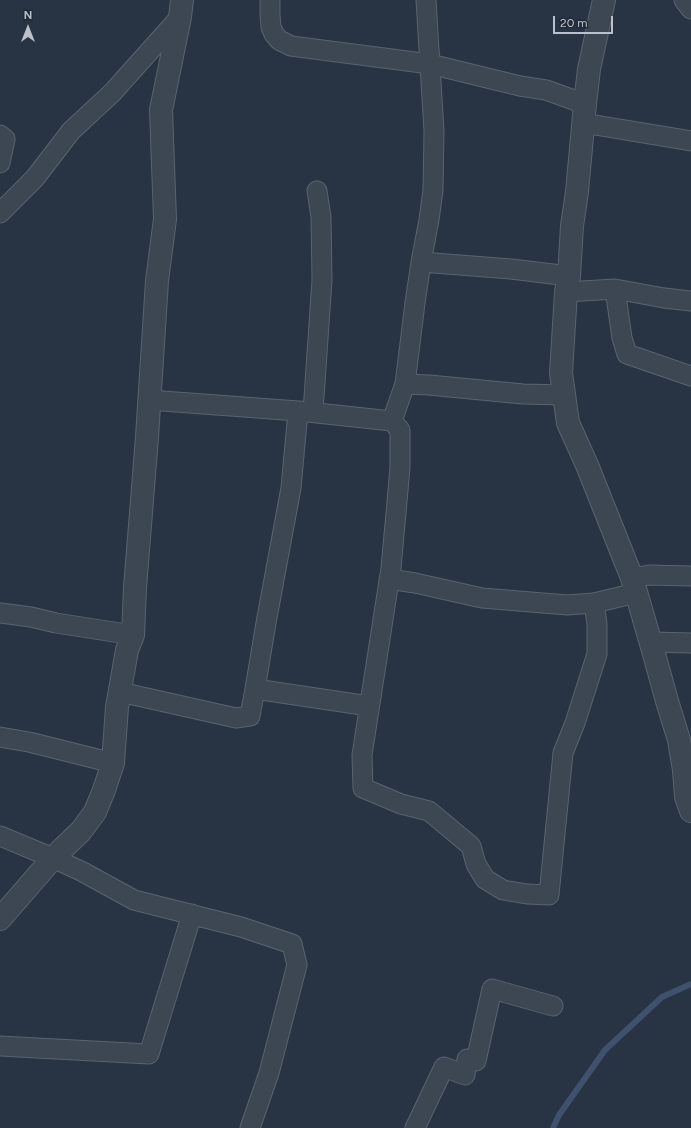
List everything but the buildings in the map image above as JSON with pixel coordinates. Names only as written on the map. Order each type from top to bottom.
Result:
[{"type":"street","points":[[270,0],[271,27],[274,34],[285,44],[301,48],[430,64],[520,86],[546,90],[584,113],[691,141]]},
{"type":"street","points":[[392,421],[405,384],[421,262],[433,190],[434,130],[426,0]]},
{"type":"street","points":[[604,0],[590,69],[584,113],[577,192],[572,226],[561,373],[568,423],[587,465],[634,586],[651,642],[679,740],[684,770],[686,797],[691,811]]},
{"type":"street","points":[[684,0],[691,9]]},
{"type":"street","points":[[0,213],[35,178],[71,131],[112,93],[181,8]]},
{"type":"street","points":[[0,919],[53,858],[81,831],[95,812],[113,763],[117,707],[128,650],[133,635],[157,281],[165,219],[161,110],[181,8]]},
{"type":"street","points":[[0,135],[5,139],[0,163]]},
{"type":"street","points":[[120,692],[236,718],[250,716],[306,412],[322,280],[322,217],[316,191]]},
{"type":"street","points":[[421,262],[511,269],[567,284],[615,289],[664,298],[691,301]]},
{"type":"street","points":[[615,289],[622,338],[627,354],[691,376]]},
{"type":"street","points":[[405,384],[444,386],[523,394],[564,395]]},
{"type":"street","points":[[149,400],[306,412],[392,421],[400,430],[400,467],[396,513],[389,579],[362,755],[363,788],[401,804],[429,811],[470,846],[476,864],[485,878],[503,890],[549,896],[563,753],[575,723],[597,654],[598,624],[594,603]]},
{"type":"street","points":[[389,579],[415,583],[482,598],[567,605],[594,603],[634,586],[648,575],[691,576]]},
{"type":"street","points":[[0,612],[56,623],[133,635]]},
{"type":"street","points":[[651,642],[691,643]]},
{"type":"street","points":[[255,689],[369,706]]},
{"type":"street","points":[[0,738],[28,742],[113,763]]},
{"type":"street","points":[[0,836],[83,872],[134,900],[241,927],[292,944],[297,965],[269,1073],[250,1128]]},
{"type":"street","points":[[0,1046],[149,1054],[192,914]]},
{"type":"street","points":[[415,1128],[444,1067],[465,1075],[468,1059],[476,1061],[492,989],[553,1006]]},
{"type":"waterway","points":[[553,1128],[559,1115],[605,1050],[662,997],[691,984]]}]
